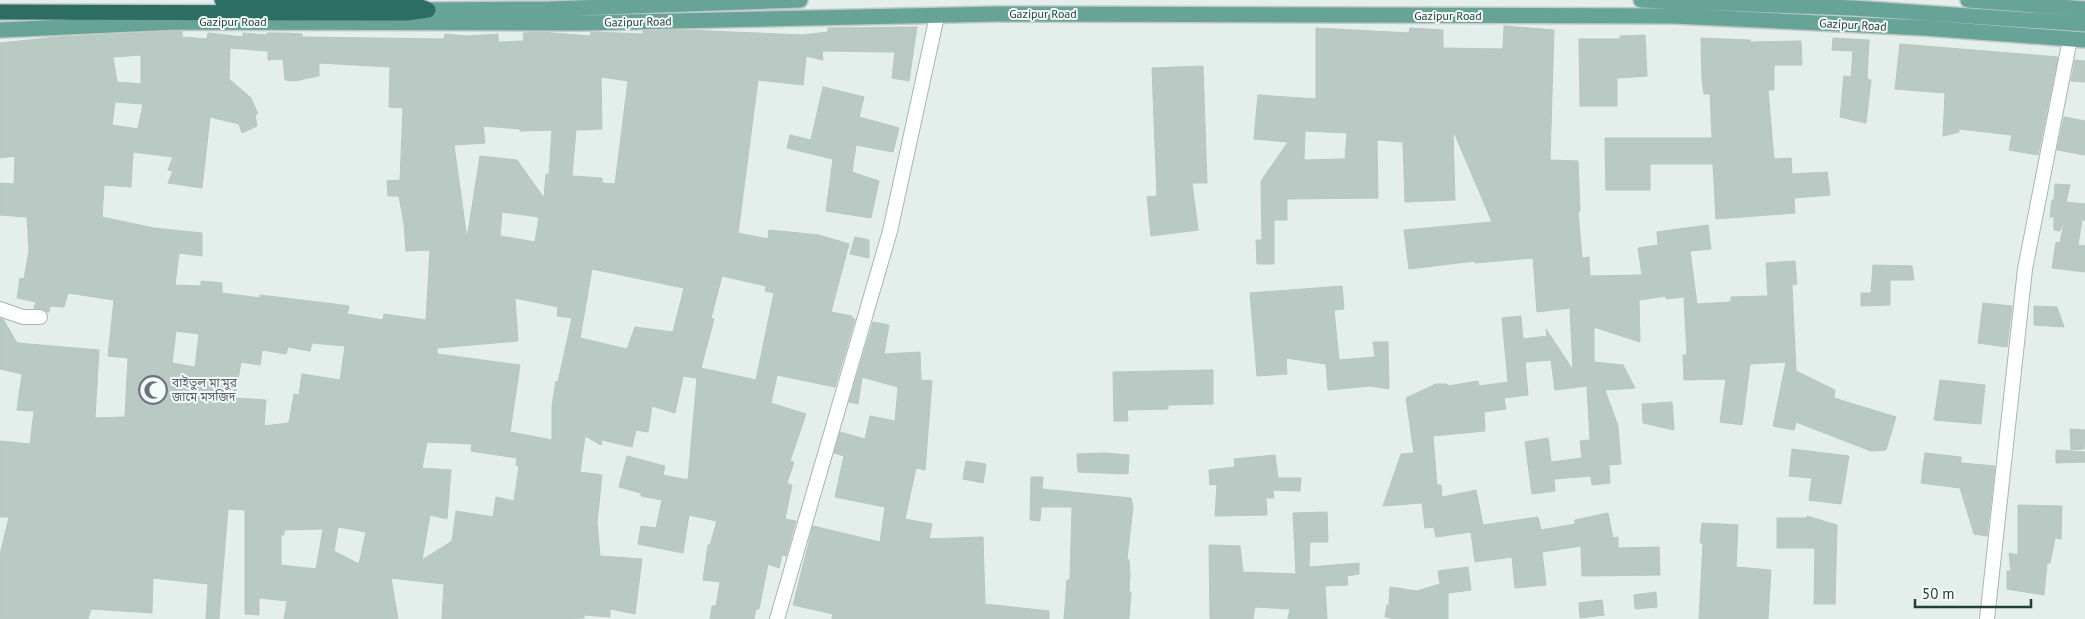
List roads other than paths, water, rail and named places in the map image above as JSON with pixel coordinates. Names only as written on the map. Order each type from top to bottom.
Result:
[{"type":"highway","points":[[222,0],[407,0],[428,10]]},
{"type":"highway","points":[[0,12],[406,12],[428,10]]},
{"type":"main road","points":[[428,10],[550,9],[800,0]]},
{"type":"main road","points":[[1641,0],[1853,8],[2085,24]]},
{"type":"main road","points":[[1968,0],[2085,9]]},
{"type":"main road","name":"Gazipur Road","points":[[0,30],[177,22],[582,23],[999,14],[1673,16],[1924,28],[2077,40]]},
{"type":"street","points":[[776,619],[890,231],[937,16]]},
{"type":"street","points":[[1988,619],[2025,270],[2077,40]]},
{"type":"street","points":[[0,309],[23,317],[40,316]]},
{"type":"place","name":"বাইতুল মা'মুর জামে মসজিদ","points":[[153,390]]}]
